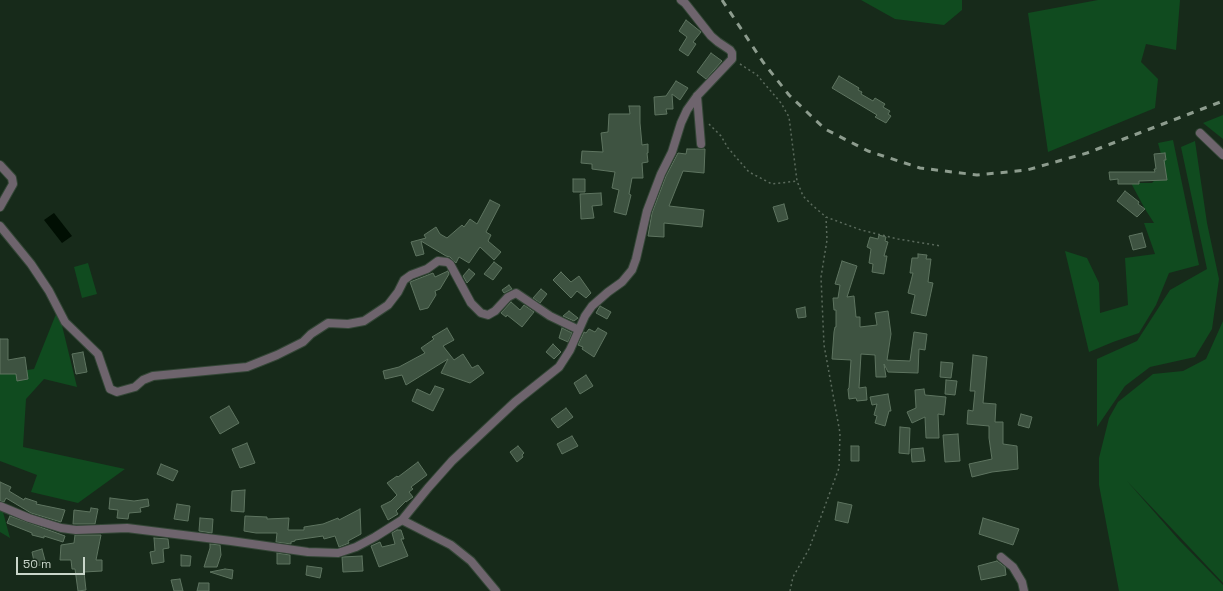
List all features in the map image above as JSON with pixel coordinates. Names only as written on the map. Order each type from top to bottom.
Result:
[{"type":"street","points":[[0,506],[29,518],[61,528],[76,530],[127,528],[308,552],[338,552],[356,547],[402,520],[452,461],[516,402],[559,367],[570,350],[585,316],[592,306],[622,282],[632,270],[636,259],[647,210],[661,174],[672,152],[681,123],[687,110],[697,96],[732,59],[732,53],[730,50],[711,36],[681,0]]},
{"type":"street","points":[[697,96],[700,117],[701,144]]},
{"type":"street","points":[[1200,133],[1223,155]]},
{"type":"street","points":[[0,165],[12,178],[13,184],[0,207]]},
{"type":"street","points":[[0,226],[31,264],[49,292],[65,322],[98,354],[110,389],[117,392],[136,387],[143,380],[153,376],[247,366],[277,355],[303,342],[311,334],[328,323],[348,324],[364,320],[388,305],[398,292],[404,280],[411,275],[427,269],[438,261],[447,262],[450,264],[471,303],[481,313],[488,315],[495,311],[508,297],[516,294],[550,316],[579,330]]},
{"type":"street","points":[[402,520],[451,545],[471,561],[496,591]]},
{"type":"street","points":[[1001,557],[1013,567],[1022,582],[1024,591]]},
{"type":"path","points":[[732,59],[757,75],[781,103],[789,117],[798,181],[803,196],[826,217],[861,230],[898,239],[941,246]]},
{"type":"path","points":[[700,117],[721,136],[728,148],[750,172],[772,184],[798,181]]},
{"type":"path","points":[[790,591],[793,577],[809,549],[839,468],[840,432],[824,345],[820,277],[827,240],[826,217]]},
{"type":"green space","points":[[861,0],[962,0],[962,10],[944,25],[895,19]]},
{"type":"green space","points":[[1098,0],[1180,0],[1176,50],[1146,44],[1141,62],[1158,79],[1155,108],[1048,152],[1028,13]]},
{"type":"green space","points":[[1223,115],[1223,139],[1203,123]]},
{"type":"green space","points":[[1173,140],[1199,265],[1169,273],[1156,305],[1139,333],[1089,352],[1065,251],[1087,258],[1099,283],[1100,313],[1128,305],[1125,258],[1155,254],[1144,223],[1154,223],[1131,183],[1152,183],[1165,169],[1158,143]]},
{"type":"green space","points":[[1195,141],[1207,223],[1219,279],[1212,329],[1195,357],[1150,367],[1125,386],[1097,427],[1097,359],[1137,341],[1170,290],[1207,269],[1181,147]]},
{"type":"green space","points":[[88,263],[97,294],[82,298],[74,267]]},
{"type":"green space","points":[[58,309],[77,387],[44,379],[26,399],[23,447],[125,469],[78,503],[31,492],[37,475],[0,461],[0,374],[34,369]]},
{"type":"green space","points":[[1223,321],[1223,583],[1127,481],[1179,540],[1223,585],[1223,591],[1119,591],[1099,485],[1099,458],[1109,418],[1118,402],[1153,374],[1183,371],[1206,359]]},
{"type":"green space","points":[[0,510],[3,512],[10,538],[0,532]]},
{"type":"shaded area","points":[[54,213],[72,236],[62,243],[44,220]]},
{"type":"building","points":[[686,20],[701,32],[693,42],[696,44],[688,56],[679,50],[687,37],[679,31]]},
{"type":"building","points":[[711,53],[722,61],[706,79],[697,72]]},
{"type":"building","points":[[839,76],[859,88],[858,90],[862,92],[861,94],[873,101],[875,98],[885,104],[883,107],[890,111],[888,114],[891,116],[886,123],[875,117],[877,115],[832,88]]},
{"type":"building","points":[[676,81],[688,88],[680,100],[672,94],[673,109],[666,109],[667,114],[655,115],[654,97],[666,96]]},
{"type":"building","points":[[629,106],[640,106],[642,145],[648,144],[648,162],[642,163],[643,178],[632,178],[629,194],[631,195],[626,215],[614,212],[619,190],[612,188],[615,172],[592,169],[592,164],[581,163],[582,151],[603,152],[601,133],[608,132],[609,114],[630,114]]},
{"type":"building","points":[[687,149],[705,149],[704,173],[683,171],[669,206],[704,210],[702,227],[664,223],[664,237],[648,236],[652,213],[666,176],[678,153],[686,154]]},
{"type":"building","points":[[1165,153],[1166,160],[1164,160],[1167,180],[1139,181],[1139,184],[1118,184],[1118,179],[1110,180],[1109,172],[1155,172],[1154,154]]},
{"type":"building","points":[[573,179],[585,179],[585,192],[573,192]]},
{"type":"building","points":[[1125,191],[1145,209],[1137,217],[1117,201]]},
{"type":"building","points":[[601,193],[602,205],[592,206],[594,218],[581,219],[580,194]]},
{"type":"building","points":[[490,200],[500,205],[486,232],[491,235],[488,241],[501,252],[494,260],[480,247],[469,263],[459,257],[456,263],[450,257],[421,241],[424,254],[416,256],[411,242],[426,238],[424,235],[436,227],[440,234],[447,238],[462,225],[464,227],[470,219],[477,224]]},
{"type":"building","points":[[784,204],[788,219],[778,222],[773,207]]},
{"type":"building","points":[[1142,233],[1146,247],[1133,250],[1129,236]]},
{"type":"building","points":[[879,235],[886,237],[885,241],[888,242],[884,256],[887,256],[884,274],[872,272],[873,264],[869,263],[871,249],[867,247],[870,237],[878,239]]},
{"type":"building","points":[[918,254],[927,255],[926,259],[931,259],[928,282],[933,283],[926,316],[911,313],[915,295],[908,293],[913,273],[910,273],[912,258],[918,258]]},
{"type":"building","points":[[842,261],[857,266],[847,297],[854,296],[856,317],[860,317],[860,327],[877,325],[875,313],[888,311],[891,334],[887,360],[910,361],[914,332],[927,334],[925,350],[919,349],[918,373],[888,372],[884,364],[886,377],[876,377],[875,355],[861,354],[859,388],[866,387],[867,400],[857,401],[856,398],[849,399],[848,389],[851,360],[832,359],[834,332],[836,327],[836,310],[834,310],[833,298],[838,298],[840,285],[835,284]]},
{"type":"building","points":[[494,262],[502,268],[493,280],[484,274]]},
{"type":"building","points":[[469,269],[475,274],[467,283],[463,276]]},
{"type":"building","points":[[448,271],[449,274],[440,289],[435,291],[436,295],[428,308],[420,310],[410,282],[433,273],[435,277]]},
{"type":"building","points":[[561,272],[571,282],[579,276],[591,293],[586,298],[577,291],[571,298],[553,280]]},
{"type":"building","points":[[509,285],[512,289],[504,293],[502,290]]},
{"type":"building","points":[[541,289],[547,294],[540,303],[533,298]]},
{"type":"building","points":[[511,302],[520,310],[524,305],[534,312],[522,327],[507,315],[506,317],[501,313]]},
{"type":"building","points":[[600,306],[611,312],[607,319],[596,313]]},
{"type":"building","points":[[805,307],[806,317],[798,318],[796,309]]},
{"type":"building","points":[[569,311],[578,318],[574,321],[563,316]]},
{"type":"building","points":[[447,328],[454,340],[443,346],[454,360],[463,354],[472,368],[478,365],[484,373],[470,383],[441,373],[448,359],[406,385],[402,375],[385,379],[383,371],[399,367],[425,353],[421,348],[434,339],[432,337]]},
{"type":"building","points":[[562,328],[572,333],[568,342],[559,338]]},
{"type":"building","points":[[598,328],[607,333],[594,357],[582,349],[583,347],[578,345],[584,332],[586,333],[589,329],[595,332]]},
{"type":"building","points":[[0,339],[8,339],[8,360],[25,357],[28,379],[17,381],[16,374],[0,374]]},
{"type":"building","points":[[553,344],[561,352],[554,359],[546,352]]},
{"type":"building","points":[[83,352],[87,372],[76,374],[72,354]]},
{"type":"building","points":[[973,355],[987,357],[983,403],[996,404],[995,422],[1003,422],[1003,444],[1017,446],[1018,469],[992,472],[972,477],[969,464],[992,459],[989,426],[967,424],[968,410],[973,411],[975,391],[970,391]]},
{"type":"building","points":[[941,362],[953,363],[951,378],[940,377]]},
{"type":"building","points":[[586,375],[593,386],[580,394],[574,383]]},
{"type":"building","points":[[946,380],[957,381],[955,395],[945,394]]},
{"type":"building","points":[[435,386],[444,389],[433,411],[412,401],[417,389],[430,395]]},
{"type":"building","points":[[924,389],[925,395],[946,397],[944,415],[938,414],[939,438],[926,438],[925,417],[912,423],[907,412],[916,408],[915,390]]},
{"type":"building","points":[[888,394],[891,411],[889,411],[885,426],[875,423],[877,416],[874,415],[877,404],[872,405],[870,397]]},
{"type":"building","points":[[229,406],[239,423],[220,434],[210,417]]},
{"type":"building","points":[[566,408],[573,417],[558,428],[551,419]]},
{"type":"building","points":[[1021,414],[1032,417],[1029,428],[1018,425]]},
{"type":"building","points":[[900,427],[910,428],[909,454],[899,453]]},
{"type":"building","points":[[958,434],[960,461],[945,462],[943,435]]},
{"type":"building","points":[[572,436],[578,446],[562,454],[557,444]]},
{"type":"building","points":[[247,443],[255,463],[240,468],[232,449]]},
{"type":"building","points":[[518,446],[524,453],[522,455],[523,457],[517,462],[510,452]]},
{"type":"building","points":[[851,446],[859,446],[859,461],[851,461]]},
{"type":"building","points":[[923,448],[925,461],[912,462],[911,449]]},
{"type":"building","points":[[418,462],[427,475],[411,487],[413,489],[409,492],[413,497],[406,501],[396,511],[398,514],[388,520],[381,506],[391,501],[397,495],[387,483],[397,476],[398,477]]},
{"type":"building","points":[[161,464],[178,471],[173,481],[157,474]]},
{"type":"building","points":[[0,482],[11,487],[9,491],[24,500],[25,498],[37,502],[36,504],[65,510],[61,522],[31,513],[6,498],[4,502],[0,501]]},
{"type":"building","points":[[245,490],[244,512],[231,511],[232,491]]},
{"type":"building","points":[[110,498],[134,501],[148,499],[149,506],[140,508],[141,512],[129,513],[128,519],[117,518],[118,510],[109,509]]},
{"type":"building","points":[[838,502],[852,505],[848,523],[835,520]]},
{"type":"building","points":[[177,504],[190,506],[188,521],[174,519]]},
{"type":"building","points":[[91,508],[98,509],[95,524],[73,524],[74,510],[90,512]]},
{"type":"building","points":[[360,509],[361,534],[348,541],[349,543],[339,547],[335,536],[324,539],[323,536],[295,540],[291,542],[291,544],[276,542],[277,533],[256,533],[244,531],[245,516],[267,517],[267,519],[289,518],[288,530],[304,530],[304,527],[323,524],[338,518],[339,520]]},
{"type":"building","points":[[10,516],[65,536],[63,542],[44,536],[44,538],[32,535],[32,533],[7,523]]},
{"type":"building","points":[[200,518],[213,519],[212,533],[199,531]]},
{"type":"building","points":[[983,518],[1019,529],[1013,545],[979,534]]},
{"type":"building","points":[[397,530],[401,530],[404,539],[401,539],[408,556],[379,567],[371,546],[380,542],[382,547],[395,544],[392,533]]},
{"type":"building","points":[[75,535],[101,535],[96,560],[102,560],[102,571],[84,572],[86,590],[78,591],[75,569],[72,569],[71,560],[60,560],[61,545],[74,543]]},
{"type":"building","points":[[154,538],[168,539],[169,548],[163,549],[164,562],[152,564],[150,552],[155,551]]},
{"type":"building","points":[[210,544],[220,545],[221,555],[217,567],[204,567]]},
{"type":"building","points":[[42,549],[46,564],[35,566],[32,552]]},
{"type":"building","points":[[277,553],[290,555],[290,564],[277,564]]},
{"type":"building","points":[[181,555],[191,556],[190,566],[181,566]]},
{"type":"building","points":[[362,556],[363,571],[343,572],[342,557]]},
{"type":"building","points":[[997,561],[1005,567],[1006,575],[981,580],[978,566]]},
{"type":"building","points":[[307,566],[322,568],[320,578],[306,575]]},
{"type":"building","points":[[225,569],[233,570],[232,579],[210,572]]},
{"type":"building","points":[[180,579],[183,591],[174,591],[171,580]]},
{"type":"building","points":[[199,583],[209,583],[209,591],[197,591]]},
{"type":"railway","points":[[722,0],[763,62],[789,95],[825,129],[868,151],[920,168],[977,175],[1027,170],[1087,153],[1223,101]]}]
